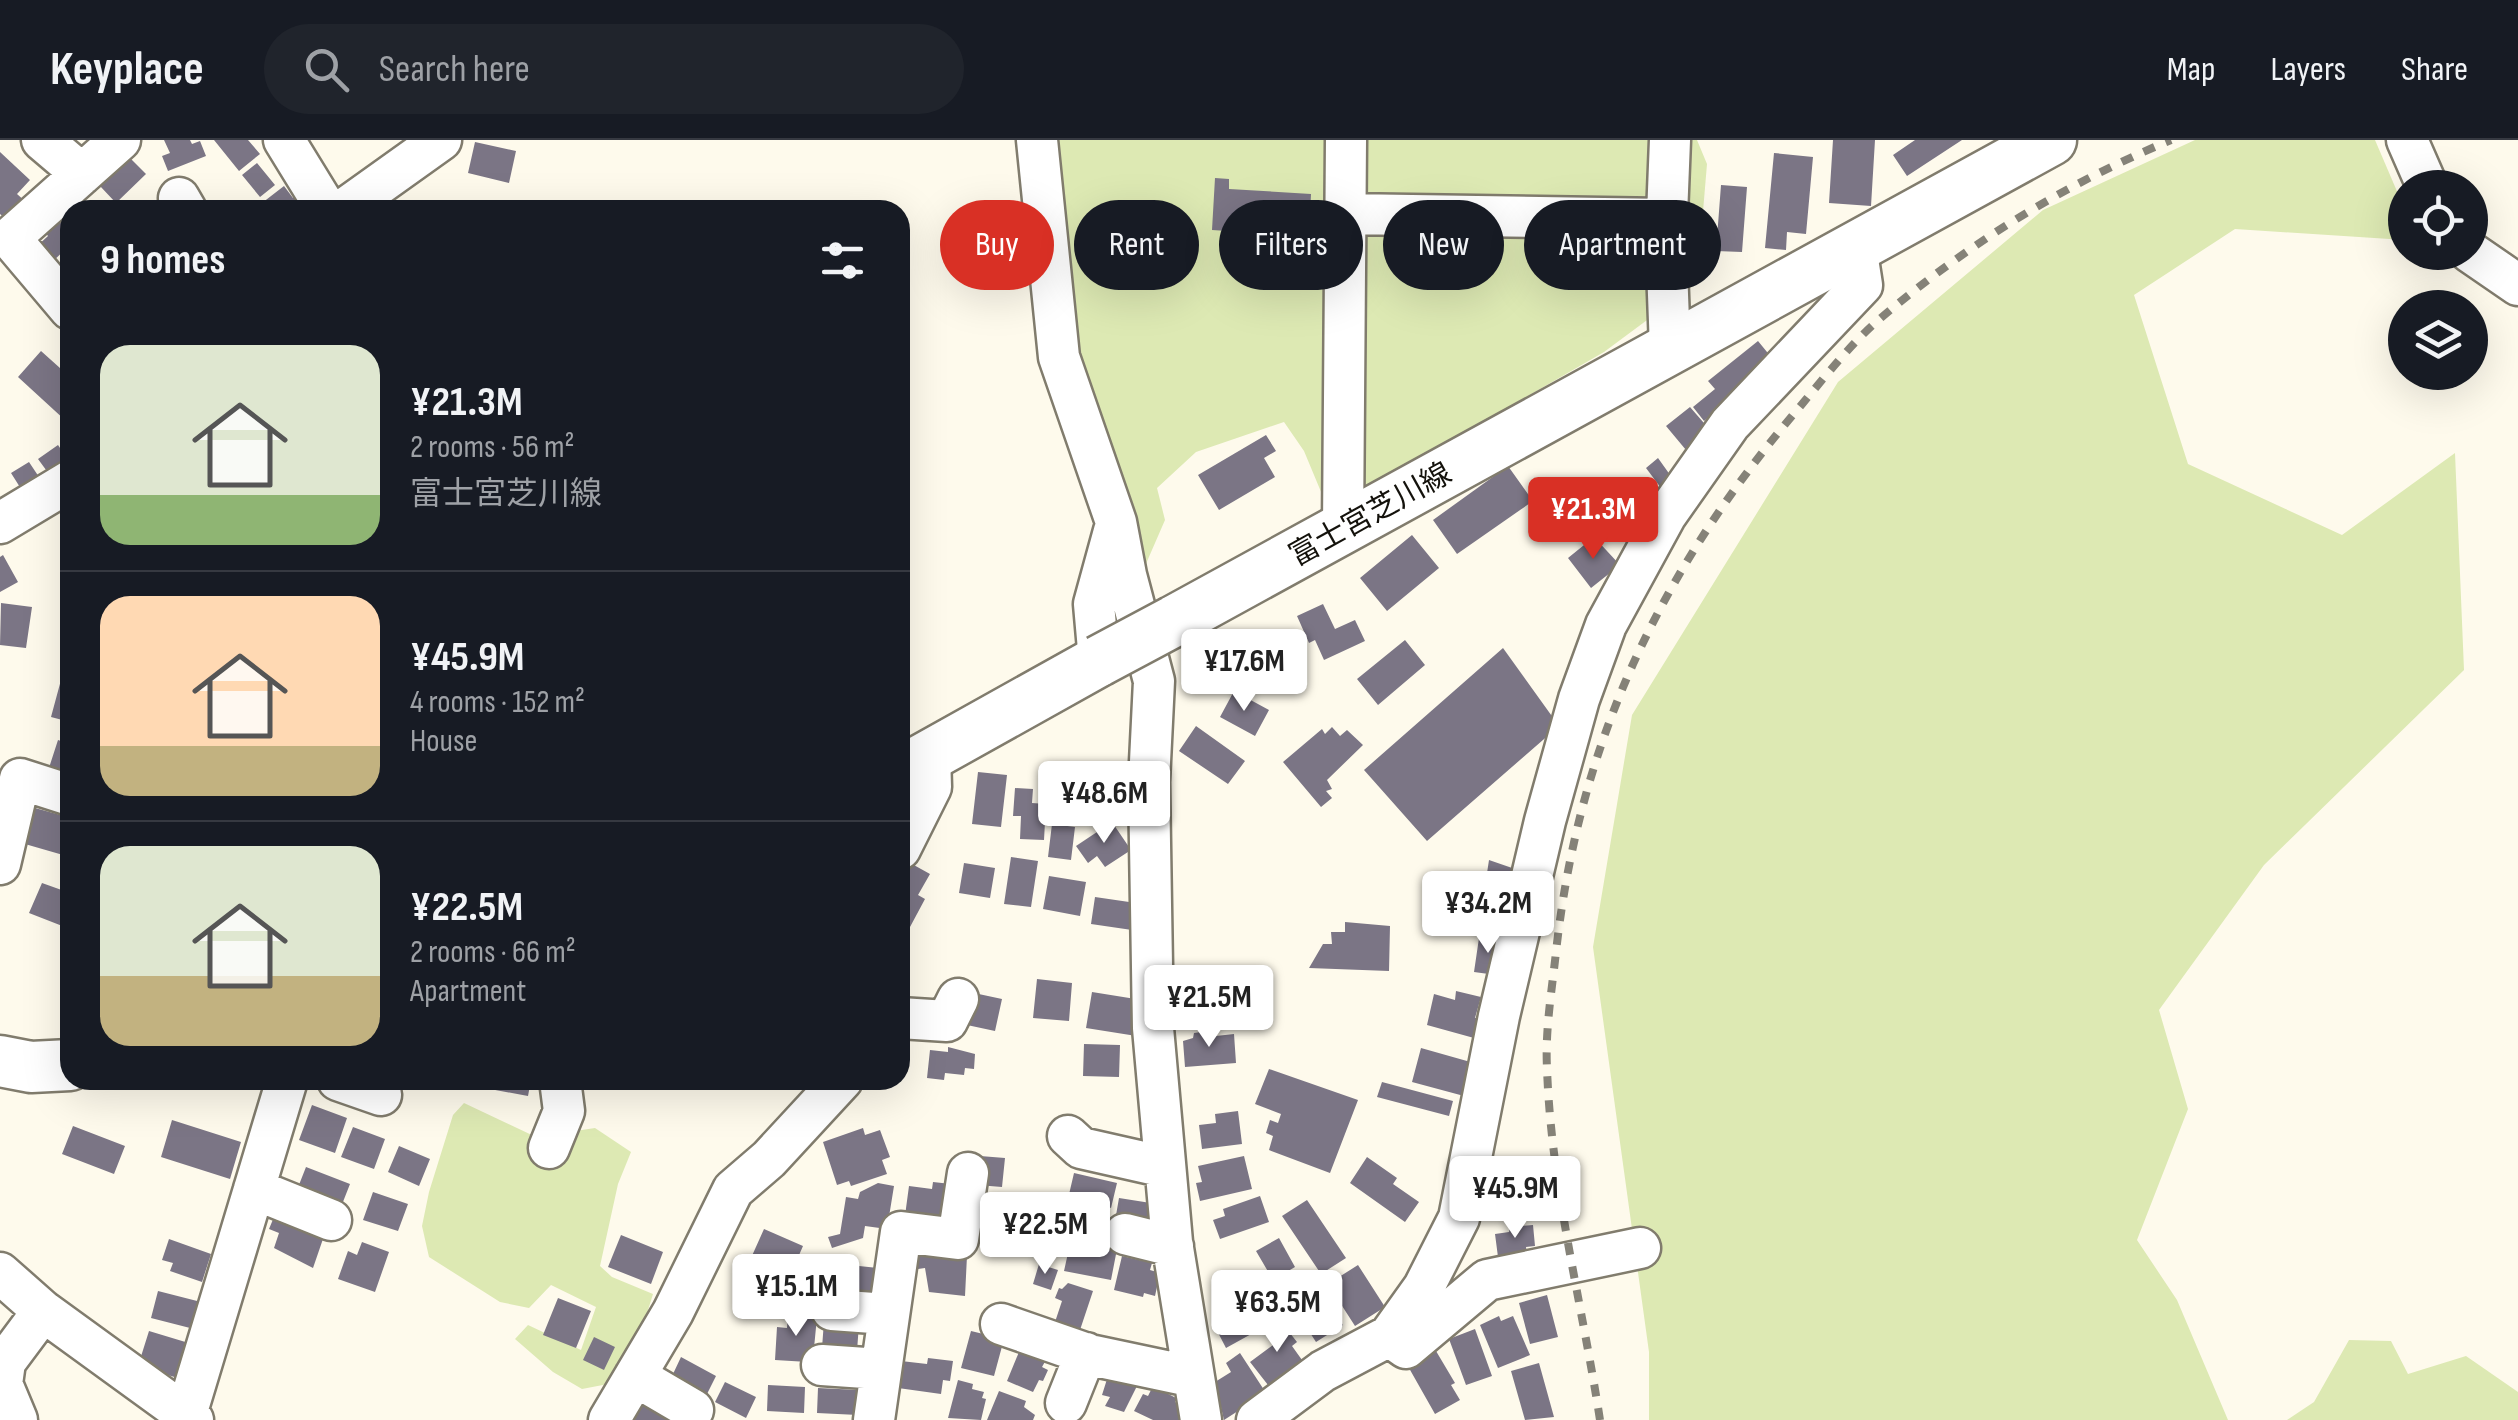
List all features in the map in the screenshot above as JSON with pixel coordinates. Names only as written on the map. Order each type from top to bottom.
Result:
[{"type":"main road","name":"富士宮芝川線","points":[[915,763],[2050,140]]},
{"type":"main road","points":[[0,1061],[30,1068],[60,1066]]},
{"type":"street","points":[[42,140],[82,174]]},
{"type":"street","points":[[60,297],[10,238],[120,140]]},
{"type":"street","points":[[284,140],[321,200]]},
{"type":"street","points":[[358,200],[441,140]]},
{"type":"street","points":[[1036,140],[1059,357],[1116,522],[1154,681],[1149,782],[1153,1009],[1172,1246],[1202,1420]]},
{"type":"street","points":[[1346,140],[1346,200]]},
{"type":"street","points":[[1668,200],[1670,140]]},
{"type":"street","points":[[2406,140],[2420,170]]},
{"type":"street","points":[[1363,214],[1524,217]]},
{"type":"street","points":[[1257,1420],[1323,1372],[1388,1336],[1424,1287],[1459,1218],[1499,1016],[1545,821],[1579,699],[1606,625],[1666,516],[1730,424],[1862,285],[1856,246]]},
{"type":"street","points":[[2488,264],[2518,285]]},
{"type":"street","points":[[1343,529],[1345,290]]},
{"type":"street","points":[[1669,290],[1670,348]]},
{"type":"street","points":[[0,523],[60,487]]},
{"type":"street","points":[[1099,661],[1094,604],[1116,522]]},
{"type":"street","points":[[910,829],[931,788],[915,763]]},
{"type":"street","points":[[0,864],[20,779],[60,792]]},
{"type":"street","points":[[910,1019],[947,1022],[958,999]]},
{"type":"street","points":[[0,1272],[43,1311],[190,1418],[284,1090]]},
{"type":"street","points":[[366,1090],[380,1095]]},
{"type":"street","points":[[549,1148],[564,1112],[561,1090]]},
{"type":"street","points":[[609,1420],[673,1312],[733,1190],[770,1159],[833,1090]]},
{"type":"street","points":[[1068,1136],[1081,1148],[1165,1167]]},
{"type":"street","points":[[874,1420],[901,1232],[958,1239],[968,1172]]},
{"type":"street","points":[[254,1189],[331,1220]]},
{"type":"street","points":[[1125,1234],[1172,1246]]},
{"type":"street","points":[[1388,1336],[1406,1348],[1487,1280],[1640,1248]]},
{"type":"street","points":[[832,1310],[887,1314]]},
{"type":"street","points":[[17,1420],[2,1384],[5,1362],[43,1311]]},
{"type":"street","points":[[1001,1324],[1086,1354],[1194,1376]]},
{"type":"street","points":[[1066,1403],[1086,1354]]},
{"type":"street","points":[[822,1365],[880,1370]]},
{"type":"street","points":[[635,1376],[693,1410]]},
{"type":"green space","points":[[1042,140],[1697,140],[1707,164],[1704,200],[1524,200],[1524,290],[1688,290],[1604,352],[1329,511],[1304,451],[1284,422],[1196,452],[1157,488],[1165,520],[1145,566],[1085,459],[1054,229],[1054,200],[1050,200]]},
{"type":"green space","points":[[2195,140],[2375,140],[2388,170],[2388,239],[2235,229],[2134,295],[2188,464],[2342,535],[2455,453],[2464,670],[2264,865],[2159,1010],[2188,1109],[2137,1240],[2177,1300],[2228,1420],[1649,1420],[1649,1352],[1593,947],[1632,715],[1838,382],[2043,210]]},
{"type":"green space","points":[[464,1103],[536,1137],[595,1128],[631,1152],[618,1184],[600,1266],[612,1277],[653,1294],[635,1352],[608,1384],[582,1389],[553,1372],[515,1339],[528,1325],[581,1350],[596,1307],[551,1285],[529,1308],[500,1302],[429,1257],[422,1226],[429,1192],[453,1115]]},
{"type":"green space","points":[[2349,1340],[2391,1341],[2408,1374],[2466,1356],[2518,1392],[2518,1420],[2287,1420],[2314,1402]]},
{"type":"building","points":[[164,140],[190,140],[192,144],[200,141],[206,156],[168,171],[162,156],[170,153]]},
{"type":"building","points":[[214,140],[248,140],[260,154],[239,171]]},
{"type":"building","points":[[1833,140],[1875,140],[1871,206],[1829,203]]},
{"type":"building","points":[[1915,140],[1962,140],[1907,176],[1893,155]]},
{"type":"building","points":[[475,142],[516,151],[509,183],[468,173]]},
{"type":"building","points":[[0,152],[30,180],[17,194],[26,202],[8,221],[0,214]]},
{"type":"building","points":[[1774,153],[1813,157],[1806,234],[1787,232],[1786,250],[1765,248]]},
{"type":"building","points":[[129,157],[146,174],[119,200],[113,200],[100,186]]},
{"type":"building","points":[[257,163],[275,185],[260,197],[242,175]]},
{"type":"building","points":[[1215,178],[1229,179],[1229,189],[1311,194],[1311,200],[1219,200],[1219,230],[1212,230]]},
{"type":"building","points":[[1721,185],[1747,187],[1742,252],[1721,251]]},
{"type":"building","points":[[284,186],[293,198],[299,193],[304,200],[266,200]]},
{"type":"building","points":[[60,215],[60,254],[51,263],[36,247],[48,236],[43,230]]},
{"type":"building","points":[[1758,341],[1776,363],[1704,421],[1693,407],[1715,389],[1708,381]]},
{"type":"building","points":[[41,351],[60,368],[60,416],[18,377]]},
{"type":"building","points":[[1690,407],[1710,430],[1686,450],[1666,426]]},
{"type":"building","points":[[1266,435],[1276,451],[1264,458],[1275,477],[1219,510],[1198,475]]},
{"type":"building","points":[[58,445],[60,448],[60,467],[49,474],[38,459]]},
{"type":"building","points":[[1658,458],[1673,479],[1661,488],[1646,468]]},
{"type":"building","points":[[29,462],[41,480],[23,492],[11,473]]},
{"type":"building","points":[[1508,466],[1533,501],[1457,554],[1433,520]]},
{"type":"building","points":[[1412,535],[1439,568],[1387,611],[1360,578]]},
{"type":"building","points":[[1594,537],[1620,565],[1591,588],[1568,558]]},
{"type":"building","points":[[3,555],[18,582],[0,592],[0,557]]},
{"type":"building","points":[[1,603],[32,607],[26,648],[0,645]]},
{"type":"building","points":[[1323,604],[1335,629],[1355,620],[1365,641],[1324,660],[1315,640],[1309,643],[1297,616]]},
{"type":"building","points":[[1405,640],[1425,665],[1378,705],[1357,679]]},
{"type":"building","points":[[1503,648],[1559,726],[1427,841],[1364,770]]},
{"type":"building","points":[[60,684],[60,719],[51,717]]},
{"type":"building","points":[[1234,691],[1269,710],[1255,736],[1220,717]]},
{"type":"building","points":[[1196,726],[1245,761],[1228,784],[1179,751]]},
{"type":"building","points":[[1332,727],[1340,736],[1347,730],[1363,745],[1327,780],[1332,789],[1326,791],[1332,798],[1321,807],[1283,762],[1322,729],[1325,734]]},
{"type":"building","points":[[58,740],[60,741],[60,778],[47,774]]},
{"type":"building","points":[[978,772],[1007,775],[1001,827],[972,824]]},
{"type":"building","points":[[1015,788],[1033,789],[1032,803],[1046,804],[1044,840],[1020,839],[1021,816],[1013,816]]},
{"type":"building","points":[[35,808],[60,815],[60,854],[25,844]]},
{"type":"building","points":[[1112,822],[1131,850],[1105,867],[1097,856],[1088,863],[1076,846]]},
{"type":"building","points":[[1052,824],[1075,827],[1071,860],[1048,857]]},
{"type":"building","points":[[1011,857],[1038,861],[1031,907],[1004,904]]},
{"type":"building","points":[[1489,860],[1515,869],[1510,903],[1483,899]]},
{"type":"building","points":[[964,863],[995,868],[990,898],[959,893]]},
{"type":"building","points":[[912,864],[930,874],[918,895],[925,899],[910,927]]},
{"type":"building","points":[[1049,876],[1086,882],[1080,916],[1043,909]]},
{"type":"building","points":[[42,883],[60,889],[60,925],[29,913]]},
{"type":"building","points":[[1095,897],[1136,903],[1132,930],[1091,924]]},
{"type":"building","points":[[1345,922],[1390,926],[1389,971],[1309,968],[1323,944],[1332,944],[1331,932],[1345,932]]},
{"type":"building","points":[[1479,938],[1501,941],[1496,975],[1474,972]]},
{"type":"building","points":[[1037,979],[1072,983],[1069,1021],[1033,1018]]},
{"type":"building","points":[[1456,991],[1481,997],[1474,1038],[1427,1025],[1434,994],[1455,1000]]},
{"type":"building","points":[[1092,992],[1148,1001],[1149,1038],[1086,1028]]},
{"type":"building","points":[[974,993],[1002,999],[995,1031],[967,1025]]},
{"type":"building","points":[[1216,1030],[1216,1036],[1234,1034],[1236,1063],[1185,1067],[1183,1041],[1193,1038],[1194,1033]]},
{"type":"building","points":[[1084,1044],[1120,1045],[1119,1077],[1083,1076]]},
{"type":"building","points":[[948,1047],[975,1054],[974,1069],[965,1068],[964,1075],[945,1073],[944,1080],[927,1078],[930,1050],[948,1052]]},
{"type":"building","points":[[1421,1048],[1474,1063],[1464,1096],[1412,1082]]},
{"type":"building","points":[[1269,1069],[1358,1100],[1330,1173],[1269,1150],[1273,1136],[1266,1133],[1270,1120],[1278,1123],[1281,1114],[1255,1104]]},
{"type":"building","points":[[1382,1082],[1453,1101],[1449,1116],[1377,1097]]},
{"type":"building","points":[[495,1090],[529,1090],[528,1096]]},
{"type":"building","points":[[312,1105],[347,1118],[335,1153],[299,1140]]},
{"type":"building","points":[[1238,1111],[1242,1144],[1202,1149],[1199,1125],[1216,1123],[1215,1114]]},
{"type":"building","points":[[172,1120],[241,1142],[230,1179],[161,1157]]},
{"type":"building","points":[[73,1126],[125,1146],[114,1174],[62,1154]]},
{"type":"building","points":[[353,1127],[385,1139],[374,1169],[341,1157]]},
{"type":"building","points":[[863,1128],[865,1135],[880,1130],[890,1157],[882,1160],[887,1174],[851,1186],[849,1181],[837,1185],[823,1142]]},
{"type":"building","points":[[399,1146],[430,1159],[419,1186],[388,1172]]},
{"type":"building","points":[[980,1156],[1005,1158],[1002,1187],[977,1185]]},
{"type":"building","points":[[1244,1156],[1252,1189],[1200,1201],[1196,1183],[1202,1182],[1198,1166]]},
{"type":"building","points":[[1367,1157],[1397,1178],[1393,1184],[1419,1202],[1405,1222],[1350,1183]]},
{"type":"building","points":[[306,1167],[350,1184],[339,1212],[295,1195]]},
{"type":"building","points":[[1074,1173],[1117,1183],[1111,1208],[1106,1206],[1104,1212],[1067,1203]]},
{"type":"building","points":[[933,1182],[951,1184],[945,1228],[904,1223],[909,1186],[932,1189]]},
{"type":"building","points":[[878,1183],[894,1186],[887,1229],[865,1226],[863,1238],[832,1248],[828,1237],[840,1234],[846,1197],[858,1199],[860,1192]]},
{"type":"building","points":[[1532,1188],[1535,1216],[1492,1221],[1489,1192]]},
{"type":"building","points":[[373,1192],[408,1204],[398,1231],[363,1220]]},
{"type":"building","points":[[1260,1196],[1269,1222],[1220,1239],[1213,1220],[1225,1216],[1223,1209]]},
{"type":"building","points":[[1119,1198],[1157,1204],[1153,1229],[1115,1221]]},
{"type":"building","points":[[977,1200],[1003,1201],[1002,1211],[1011,1212],[1009,1231],[1000,1230],[1000,1241],[974,1239]]},
{"type":"building","points":[[1307,1200],[1346,1258],[1321,1274],[1282,1216]]},
{"type":"building","points":[[1022,1204],[1047,1206],[1046,1216],[1051,1216],[1049,1252],[1014,1253]]},
{"type":"building","points":[[274,1217],[324,1236],[313,1268],[274,1248],[279,1233],[269,1229]]},
{"type":"building","points":[[1533,1225],[1535,1246],[1526,1247],[1527,1254],[1498,1257],[1495,1234],[1509,1232],[1510,1227]]},
{"type":"building","points":[[764,1229],[803,1246],[793,1269],[789,1267],[783,1279],[759,1268],[761,1262],[751,1258]]},
{"type":"building","points":[[621,1235],[663,1252],[651,1284],[608,1267]]},
{"type":"building","points":[[1066,1238],[1117,1249],[1111,1280],[1064,1271]]},
{"type":"building","points":[[1279,1238],[1295,1267],[1273,1280],[1256,1251]]},
{"type":"building","points":[[169,1239],[211,1254],[202,1282],[170,1271],[173,1263],[162,1260]]},
{"type":"building","points":[[362,1242],[389,1252],[375,1292],[338,1279],[348,1251],[357,1255]]},
{"type":"building","points":[[915,1252],[967,1256],[965,1296],[929,1292],[925,1268],[918,1269]]},
{"type":"building","points":[[1122,1256],[1152,1263],[1150,1270],[1160,1273],[1155,1296],[1114,1290]]},
{"type":"building","points":[[840,1264],[878,1268],[874,1300],[836,1295]]},
{"type":"building","points":[[1039,1264],[1058,1270],[1051,1290],[1033,1284]]},
{"type":"building","points":[[1358,1265],[1385,1307],[1355,1326],[1328,1284]]},
{"type":"building","points":[[1068,1283],[1093,1291],[1078,1336],[1053,1328],[1062,1301],[1055,1298],[1059,1288]]},
{"type":"building","points":[[1263,1287],[1280,1318],[1226,1348],[1212,1321],[1229,1312],[1226,1307]]},
{"type":"building","points":[[1319,1288],[1343,1325],[1316,1342],[1292,1305]]},
{"type":"building","points":[[158,1291],[201,1302],[194,1329],[151,1318]]},
{"type":"building","points":[[1547,1295],[1558,1337],[1530,1344],[1519,1303]]},
{"type":"building","points":[[558,1298],[591,1311],[576,1348],[543,1335]]},
{"type":"building","points":[[788,1315],[817,1317],[814,1348],[809,1348],[808,1362],[775,1360],[777,1327],[787,1328]]},
{"type":"building","points":[[1499,1316],[1501,1321],[1513,1316],[1530,1355],[1498,1368],[1480,1325]]},
{"type":"building","points":[[824,1321],[859,1324],[857,1351],[822,1348]]},
{"type":"building","points":[[1282,1323],[1297,1342],[1292,1346],[1302,1360],[1268,1385],[1250,1362],[1273,1345],[1266,1334]]},
{"type":"building","points":[[1475,1329],[1492,1376],[1466,1385],[1449,1339]]},
{"type":"building","points":[[149,1331],[192,1344],[181,1379],[138,1366]]},
{"type":"building","points":[[971,1331],[1004,1339],[994,1376],[961,1368]]},
{"type":"building","points":[[594,1337],[615,1347],[604,1370],[583,1360]]},
{"type":"building","points":[[1021,1347],[1047,1358],[1042,1367],[1048,1370],[1033,1392],[1007,1381]]},
{"type":"building","points":[[1428,1348],[1432,1353],[1436,1351],[1460,1400],[1435,1414],[1405,1361]]},
{"type":"building","points":[[1240,1353],[1266,1393],[1224,1420],[1215,1382],[1231,1372],[1226,1363]]},
{"type":"building","points":[[681,1357],[716,1376],[705,1398],[676,1383],[679,1378],[673,1374]]},
{"type":"building","points":[[928,1358],[953,1361],[950,1381],[943,1380],[941,1394],[898,1388],[901,1361],[927,1364]]},
{"type":"building","points":[[1539,1363],[1554,1417],[1525,1420],[1511,1371]]},
{"type":"building","points":[[1108,1376],[1138,1384],[1124,1412],[1105,1406],[1110,1397],[1102,1395]]},
{"type":"building","points":[[958,1380],[984,1392],[981,1420],[948,1418]]},
{"type":"building","points":[[725,1382],[756,1397],[746,1418],[715,1402]]},
{"type":"building","points":[[768,1385],[805,1387],[804,1413],[767,1411]]},
{"type":"building","points":[[1153,1386],[1187,1408],[1189,1420],[1153,1420],[1134,1411],[1143,1394],[1148,1396]]},
{"type":"building","points":[[818,1388],[859,1390],[858,1415],[817,1413]]},
{"type":"building","points":[[999,1391],[1026,1401],[1024,1407],[1035,1415],[1033,1420],[987,1420]]},
{"type":"building","points":[[642,1405],[673,1420],[634,1420]]},
{"type":"railway","points":[[1600,1420],[1554,1156],[1547,1039],[1567,875],[1584,801],[1634,661],[1667,595],[1749,470],[1871,327],[1949,264],[2019,217],[2093,176],[2171,140]]}]
